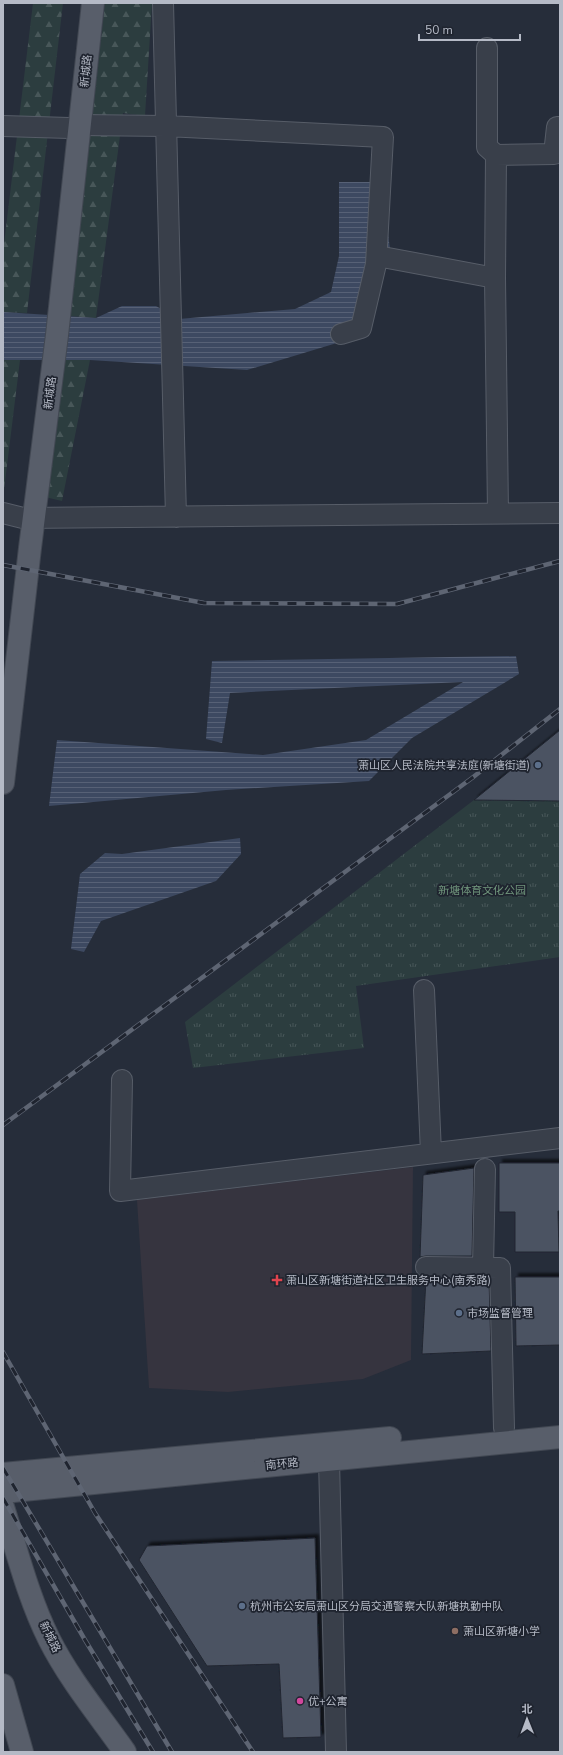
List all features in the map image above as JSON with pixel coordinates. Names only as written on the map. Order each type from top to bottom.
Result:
[{"type":"main road","name":"新城路","points":[[74,126],[82,3]]},
{"type":"main road","name":"新城路","points":[[3,688],[20,516],[47,333],[74,126],[93,3]]},
{"type":"main road","name":"新城路","points":[[3,783],[20,516]]},
{"type":"main road","name":"南环路","points":[[3,1474],[560,1423]]},
{"type":"main road","name":"南环路","points":[[3,1492],[560,1437]]},
{"type":"main road","name":"新城路","points":[[3,1507],[32,1597],[49,1639],[71,1676],[125,1752]]},
{"type":"main road","points":[[3,1685],[22,1752]]},
{"type":"street","points":[[163,3],[176,516]]},
{"type":"street","points":[[487,48],[487,147],[496,155],[554,154],[557,127],[560,127]]},
{"type":"street","points":[[3,126],[166,126],[383,136],[377,256],[361,328],[341,334]]},
{"type":"street","points":[[496,155],[498,513]]},
{"type":"street","points":[[377,256],[496,278]]},
{"type":"street","points":[[20,516],[560,513]]},
{"type":"street","points":[[424,990],[431,1154]]},
{"type":"street","points":[[122,1080],[120,1191],[560,1138]]},
{"type":"street","points":[[483,1268],[485,1169]]},
{"type":"street","points":[[426,1267],[500,1268],[504,1428]]},
{"type":"street","points":[[329,1460],[336,1752]]},
{"type":"shaded area","name":"萧山区新塘街道社区卫生服务中心(南秀路)","points":[[413,1167],[411,1360],[363,1379],[228,1392],[149,1388],[137,1200]]},
{"type":"green space","points":[[33,3],[63,3],[27,313],[3,312],[3,252]]},
{"type":"green space","points":[[105,3],[152,3],[145,116],[123,113],[96,318],[70,316]]},
{"type":"green space","points":[[3,360],[20,360],[3,498]]},
{"type":"green space","points":[[64,360],[90,360],[62,501],[45,497]]},
{"type":"green space","name":"新塘体育文化公园","points":[[474,800],[560,801],[560,957],[356,986],[364,1048],[193,1068],[185,1022]]},
{"type":"water","points":[[339,182],[381,182],[390,249],[370,333],[247,370],[90,360],[3,360],[3,312],[96,318],[122,306],[156,306],[179,319],[295,309],[331,292],[339,256]]},
{"type":"water","points":[[516,656],[519,674],[412,738],[369,781],[226,790],[49,806],[57,740],[263,755],[366,740],[463,682],[230,693],[222,743],[206,739],[212,661]]},
{"type":"water","points":[[240,838],[241,854],[216,881],[101,921],[84,952],[71,949],[80,874],[105,853],[122,854]]},
{"type":"building","name":"萧山区人民法院共享法庭(新塘街道)","points":[[560,730],[560,801],[474,800]]},
{"type":"building","points":[[499,1163],[560,1163],[560,1211],[558,1211],[559,1252],[515,1252],[515,1212],[499,1212]]},
{"type":"building","points":[[474,1168],[472,1256],[420,1257],[423,1175]]},
{"type":"building","points":[[515,1277],[560,1277],[560,1345],[516,1346]]},
{"type":"building","name":"市场监督管理","points":[[426,1278],[489,1279],[491,1351],[422,1354]]},
{"type":"building","name":"杭州市公安局萧山区分局交通警察大队新塘执勤中队","points":[[315,1538],[321,1737],[283,1738],[279,1664],[207,1666],[139,1560],[147,1546]]},
{"type":"railway","points":[[3,565],[204,603],[397,604],[560,561]]},
{"type":"railway","points":[[3,1125],[472,778],[560,709]]},
{"type":"railway","points":[[3,1352],[95,1513],[253,1752]]},
{"type":"railway","points":[[3,1468],[172,1752]]},
{"type":"railway","points":[[3,1498],[85,1640],[153,1752]]},
{"type":"place","name":"萧山区人民法院共享法庭(新塘街道)","points":[[538,765]]},
{"type":"place","name":"萧山区新塘街道社区卫生服务中心(南秀路)","points":[[277,1280]]},
{"type":"place","name":"市场监督管理","points":[[459,1313]]},
{"type":"place","name":"杭州市公安局萧山区分局交通警察大队新塘执勤中队","points":[[242,1606]]},
{"type":"place","name":"萧山区新塘小学","points":[[455,1631]]},
{"type":"place","name":"优+公寓","points":[[300,1701]]}]
